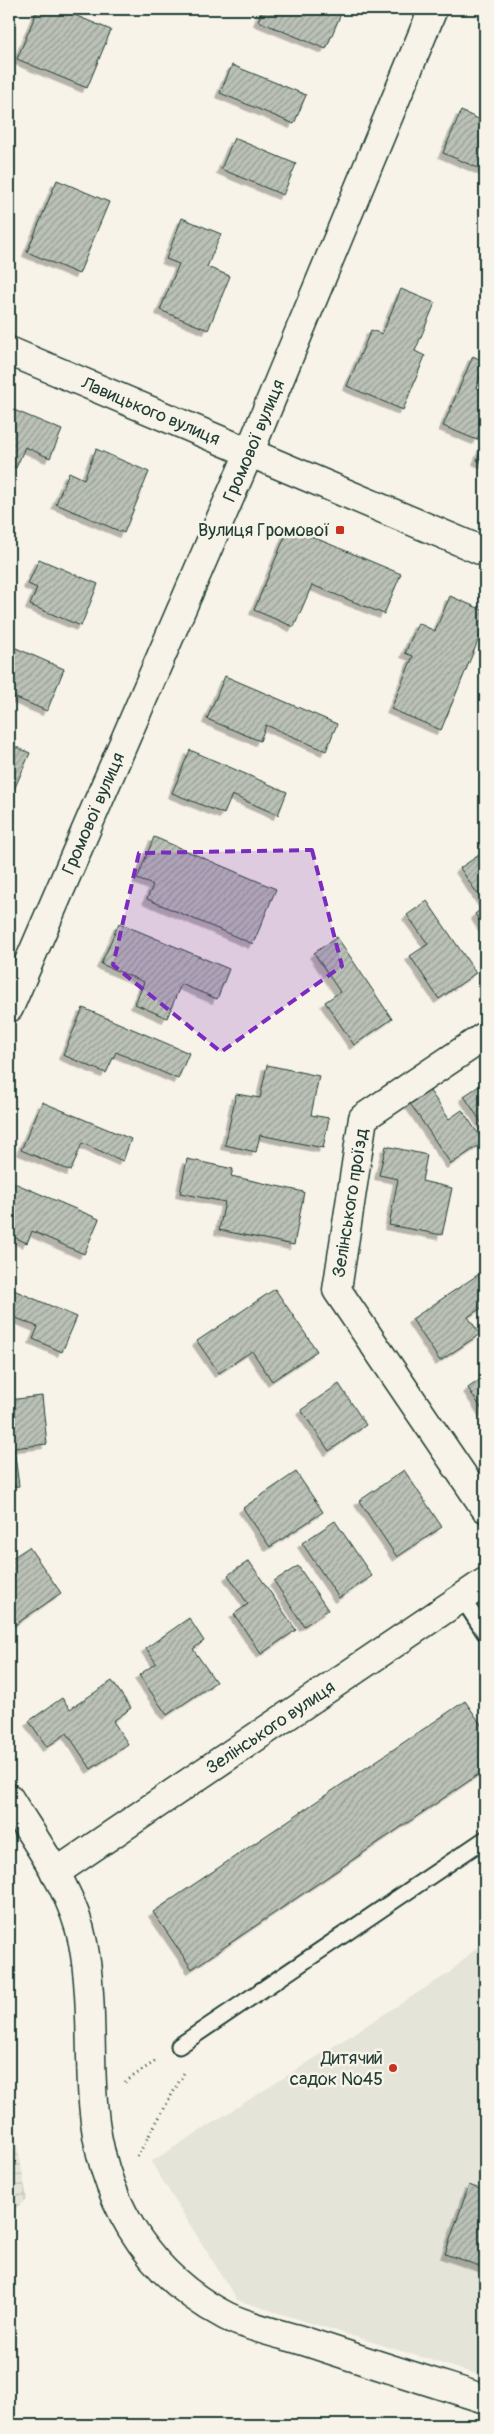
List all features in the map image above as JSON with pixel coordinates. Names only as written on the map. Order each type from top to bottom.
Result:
[{"type":"street","name":"Громової вулиця","points":[[9,1008],[249,453],[433,9]]},
{"type":"street","name":"Лавицького вулиця","points":[[9,351],[485,552]]},
{"type":"street","name":"Зелінського проїзд","points":[[485,1036],[364,1118],[337,1290],[485,1508]]},
{"type":"street","name":"Зелінського вулиця","points":[[54,1873],[485,1582]]},
{"type":"street","points":[[9,1798],[72,1902],[83,1943],[88,1986],[93,2104],[99,2156],[117,2206],[146,2250],[183,2288],[227,2316],[485,2399]]},
{"type":"lane","points":[[462,1598],[485,1633]]},
{"type":"lane","points":[[179,2046],[485,1839]]},
{"type":"path","points":[[93,2104],[179,2046]]},
{"type":"path","points":[[132,2166],[190,2063]]},
{"type":"highlighted area","points":[[312,850],[342,966],[221,1052],[113,965],[139,853]]},
{"type":"shaded area","name":"Дитячий садок №45","points":[[485,1940],[485,2377],[237,2300],[151,2162],[449,1973]]},
{"type":"shaded area","points":[[9,2099],[27,2199],[9,2213]]},
{"type":"building","points":[[38,9],[60,9],[111,30],[87,88],[17,59]]},
{"type":"building","points":[[263,9],[343,9],[326,49],[258,21]]},
{"type":"building","points":[[232,65],[306,95],[294,124],[220,93]]},
{"type":"building","points":[[461,111],[485,122],[485,171],[443,153]]},
{"type":"building","points":[[234,138],[296,164],[283,195],[221,169]]},
{"type":"building","points":[[57,180],[109,202],[79,274],[27,252]]},
{"type":"building","points":[[182,218],[221,234],[207,267],[230,276],[208,330],[160,310],[179,264],[166,259]]},
{"type":"building","points":[[401,289],[435,303],[415,351],[425,356],[403,410],[347,386],[371,330],[382,334]]},
{"type":"building","points":[[473,356],[485,362],[476,388],[485,391],[485,420],[477,440],[443,426]]},
{"type":"building","points":[[9,408],[62,430],[50,458],[25,447],[16,468],[9,465]]},
{"type":"building","points":[[485,441],[485,464],[477,460]]},
{"type":"building","points":[[96,449],[149,472],[124,533],[56,504],[69,472],[84,479]]},
{"type":"building","points":[[289,527],[401,574],[384,614],[312,585],[294,627],[254,610]]},
{"type":"building","points":[[39,559],[98,584],[81,626],[30,605],[37,588],[28,584]]},
{"type":"building","points":[[450,596],[485,611],[485,624],[441,730],[391,709],[413,656],[405,653],[418,623],[435,631]]},
{"type":"building","points":[[9,645],[64,669],[47,711],[9,695]]},
{"type":"building","points":[[225,676],[337,724],[326,751],[266,725],[260,741],[207,719]]},
{"type":"building","points":[[9,744],[30,753],[13,792],[9,790]]},
{"type":"building","points":[[190,750],[287,792],[278,815],[232,795],[224,814],[172,793]]},
{"type":"building","points":[[154,837],[276,889],[253,944],[147,899],[153,885],[137,879]]},
{"type":"building","points":[[485,851],[485,905],[460,868]]},
{"type":"building","points":[[427,901],[476,973],[439,999],[410,956],[428,944],[407,915]]},
{"type":"building","points":[[485,906],[485,929],[475,914]]},
{"type":"building","points":[[119,923],[229,969],[217,999],[181,984],[167,1018],[135,1004],[144,982],[101,964]]},
{"type":"building","points":[[337,937],[392,1019],[354,1045],[325,1002],[340,992],[314,953]]},
{"type":"building","points":[[83,1008],[189,1053],[178,1079],[116,1052],[106,1073],[63,1055]]},
{"type":"building","points":[[267,1065],[319,1076],[311,1115],[329,1118],[323,1148],[260,1135],[256,1152],[225,1145],[236,1094],[260,1098]]},
{"type":"building","points":[[485,1082],[485,1128],[464,1096]]},
{"type":"building","points":[[428,1088],[449,1119],[462,1110],[484,1142],[451,1164],[409,1102]]},
{"type":"building","points":[[42,1102],[131,1139],[123,1161],[82,1143],[71,1171],[21,1150]]},
{"type":"building","points":[[386,1146],[427,1155],[422,1181],[452,1188],[442,1235],[389,1225],[398,1179],[379,1175]]},
{"type":"building","points":[[187,1159],[233,1169],[231,1176],[304,1192],[294,1245],[219,1230],[225,1202],[180,1193]]},
{"type":"building","points":[[12,1182],[99,1219],[84,1254],[32,1231],[27,1243],[9,1235],[9,1189]]},
{"type":"building","points":[[485,1270],[485,1305],[468,1317],[480,1334],[440,1361],[412,1319]]},
{"type":"building","points":[[9,1288],[77,1317],[62,1352],[33,1339],[38,1327],[9,1315]]},
{"type":"building","points":[[275,1289],[317,1351],[272,1381],[252,1351],[219,1373],[197,1341]]},
{"type":"building","points":[[485,1376],[485,1414],[468,1388]]},
{"type":"building","points":[[339,1384],[366,1425],[329,1451],[301,1410]]},
{"type":"building","points":[[42,1396],[47,1444],[14,1448],[19,1486],[9,1487],[9,1400]]},
{"type":"building","points":[[404,1470],[442,1527],[397,1557],[359,1501]]},
{"type":"building","points":[[296,1472],[323,1512],[270,1547],[243,1508]]},
{"type":"building","points":[[335,1521],[372,1576],[339,1598],[302,1543]]},
{"type":"building","points":[[29,1547],[61,1593],[9,1629],[9,1560]]},
{"type":"building","points":[[249,1561],[296,1630],[261,1654],[234,1614],[248,1604],[228,1575]]},
{"type":"building","points":[[298,1566],[328,1610],[304,1626],[274,1581]]},
{"type":"building","points":[[189,1618],[204,1641],[193,1649],[216,1682],[167,1715],[139,1675],[156,1663],[146,1648]]},
{"type":"building","points":[[112,1681],[131,1708],[113,1721],[128,1744],[91,1769],[67,1733],[47,1747],[29,1721],[62,1698],[70,1709]]},
{"type":"building","points":[[465,1701],[485,1730],[485,1770],[192,1969],[153,1912]]},
{"type":"building","points":[[469,2185],[485,2191],[485,2268],[445,2254]]},
{"type":"place","name":"Вулиця Громової","points":[[340,530]]},
{"type":"place","name":"Дитячий садок №45","points":[[393,2068]]}]
